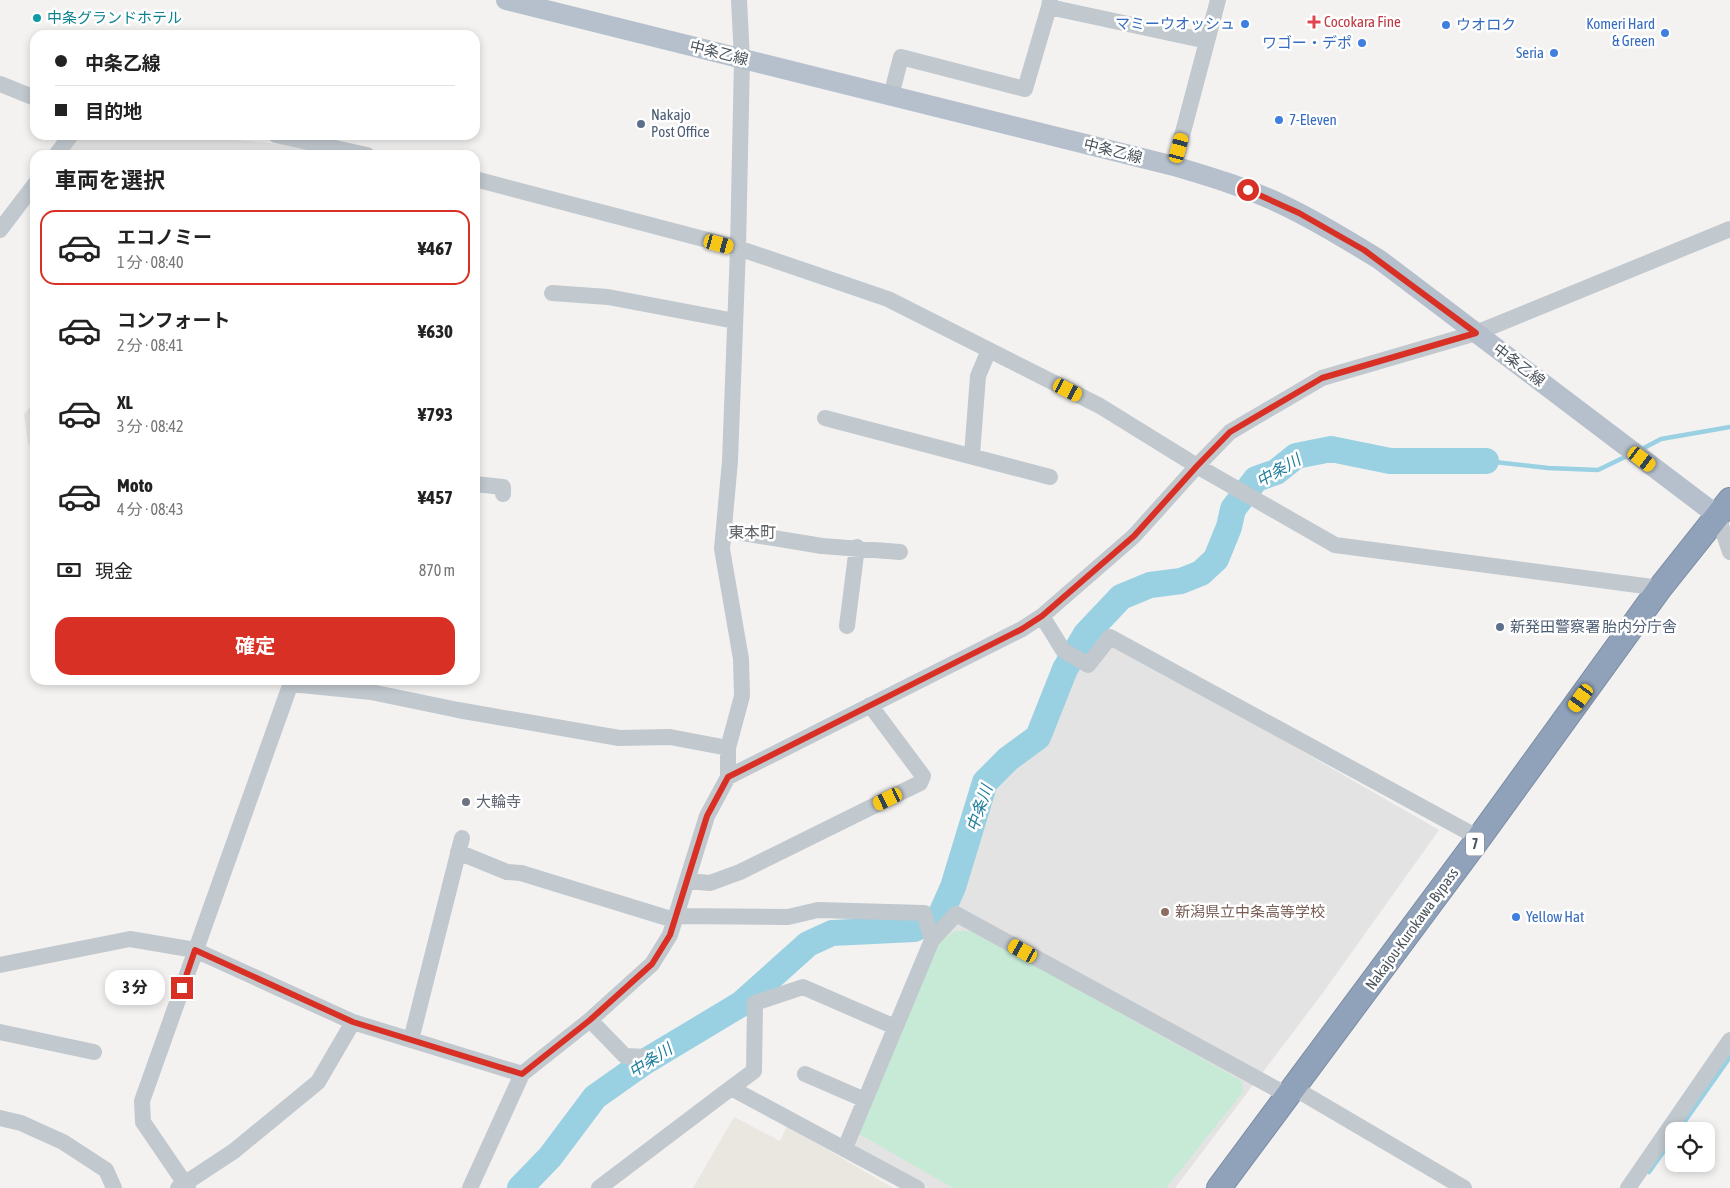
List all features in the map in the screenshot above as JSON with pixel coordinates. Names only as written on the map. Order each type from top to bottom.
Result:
[{"type":"highway","name":"Nakajou-Kurokawa Bypass","points":[[1219,1188],[1479,838],[1660,588],[1724,508]]},
{"type":"main road","name":"中条乙線","points":[[506,0],[1174,166],[1230,184],[1265,198],[1332,230],[1380,260],[1476,333],[1724,508]]},
{"type":"street","points":[[470,1188],[522,1074],[590,1020],[652,964],[670,935],[707,816],[728,777],[728,748],[742,696],[741,659],[722,549],[730,460],[738,248],[742,59],[739,0]]},
{"type":"street","points":[[1174,166],[1218,0]]},
{"type":"street","points":[[891,96],[902,57],[1025,90],[1049,3],[1207,41]]},
{"type":"street","points":[[0,84],[30,96]]},
{"type":"street","points":[[299,140],[344,150]]},
{"type":"street","points":[[480,180],[738,248],[888,299],[1100,406],[1197,466],[1335,545],[1660,588]]},
{"type":"street","points":[[0,230],[30,191]]},
{"type":"street","points":[[728,777],[1022,629],[1042,616],[1134,536],[1230,432],[1322,378],[1476,333],[1730,228]]},
{"type":"street","points":[[552,293],[608,297],[735,321]]},
{"type":"street","points":[[972,455],[978,376],[989,350]]},
{"type":"street","points":[[825,418],[1050,477]]},
{"type":"street","points":[[480,485],[503,487],[503,494]]},
{"type":"street","points":[[1724,508],[1730,552]]},
{"type":"street","points":[[724,530],[822,546],[857,547],[900,552]]},
{"type":"street","points":[[847,626],[857,547]]},
{"type":"street","points":[[1042,616],[1063,650],[1088,665],[1110,637],[1479,838]]},
{"type":"street","points":[[291,685],[142,1101],[143,1122],[184,1187],[234,1152],[318,1082],[353,1022]]},
{"type":"street","points":[[315,685],[370,692],[458,710],[619,738],[670,737],[728,748]]},
{"type":"street","points":[[687,880],[710,882],[740,872],[920,783],[923,776],[870,705]]},
{"type":"street","points":[[411,1040],[460,845],[508,872],[522,873],[675,918],[788,917],[818,910],[924,912],[932,940]]},
{"type":"street","points":[[845,1148],[932,940],[956,914],[1292,1092],[1464,1188]]},
{"type":"street","points":[[0,965],[130,939],[195,950],[353,1022],[522,1074]]},
{"type":"street","points":[[599,1188],[754,1070],[755,1003],[803,987],[895,1027]]},
{"type":"street","points":[[590,1020],[625,1056],[647,1058]]},
{"type":"street","points":[[0,1032],[94,1052]]},
{"type":"street","points":[[1628,1188],[1730,1040]]},
{"type":"street","points":[[805,1074],[864,1100]]},
{"type":"street","points":[[731,1088],[917,1188]]},
{"type":"street","points":[[0,1118],[21,1123],[63,1142],[106,1170],[114,1188]]},
{"type":"shaded area","points":[[76,140],[234,140],[293,145],[314,150],[69,150]]},
{"type":"shaded area","points":[[30,407],[30,445],[28,444],[24,414]]},
{"type":"shaded area","name":"新潟県立中条高等学校","points":[[1102,636],[1439,830],[1322,994],[1175,1188],[928,1188],[843,1140],[954,903],[991,784],[1049,733],[1060,699],[1089,652]]},
{"type":"shaded area","points":[[734,1117],[780,1141],[787,1126],[893,1188],[693,1188]]},
{"type":"green space","points":[[955,931],[973,931],[1242,1081],[1243,1092],[1166,1188],[953,1188],[859,1134],[938,943]]},
{"type":"waterway","points":[[1640,450],[1661,439],[1730,427]]},
{"type":"waterway","name":"中条川","points":[[520,1188],[550,1157],[595,1097],[646,1061],[741,1004],[808,944],[832,933],[914,929],[940,916],[953,887],[985,782],[1008,759],[1038,737],[1065,669],[1086,634],[1121,597],[1150,585],[1181,581],[1201,573],[1216,559],[1229,527],[1233,509],[1256,479],[1276,472],[1296,456],[1331,449],[1390,461],[1486,461]]},
{"type":"waterway","points":[[1486,461],[1548,468],[1598,470],[1629,455]]},
{"type":"waterway","points":[[1684,1122],[1730,1057]]},
{"type":"waterway","points":[[1649,1172],[1665,1150]]},
{"type":"place","name":"中条グランドホテル","points":[[37,18]]},
{"type":"place","name":"Cocokara Fine","points":[[1314,22]]},
{"type":"place","name":"マミーウオッシュ","points":[[1245,24]]},
{"type":"place","name":"ウオロク","points":[[1446,25]]},
{"type":"place","name":"Komeri Hard & Green","points":[[1665,33]]},
{"type":"place","name":"ワゴー・デポ","points":[[1362,43]]},
{"type":"place","name":"Seria","points":[[1554,53]]},
{"type":"place","name":"7-Eleven","points":[[1279,120]]},
{"type":"place","name":"Nakajo Post Office","points":[[641,124]]},
{"type":"place","name":"新発田警察署 胎内分庁舎","points":[[1500,627]]},
{"type":"place","name":"大輪寺","points":[[466,802]]},
{"type":"place","name":"新潟県立中条高等学校","points":[[1165,912]]},
{"type":"place","name":"Yellow Hat","points":[[1516,917]]},
{"type":"district","name":"東本町","points":[[752,532]]},
{"type":"route","points":[[182,988],[195,950],[353,1022],[522,1074],[590,1020],[652,964],[670,935],[707,816],[728,777],[1022,629],[1042,616],[1134,536],[1230,432],[1322,378],[1476,333],[1380,260],[1332,230],[1248,190]]}]
